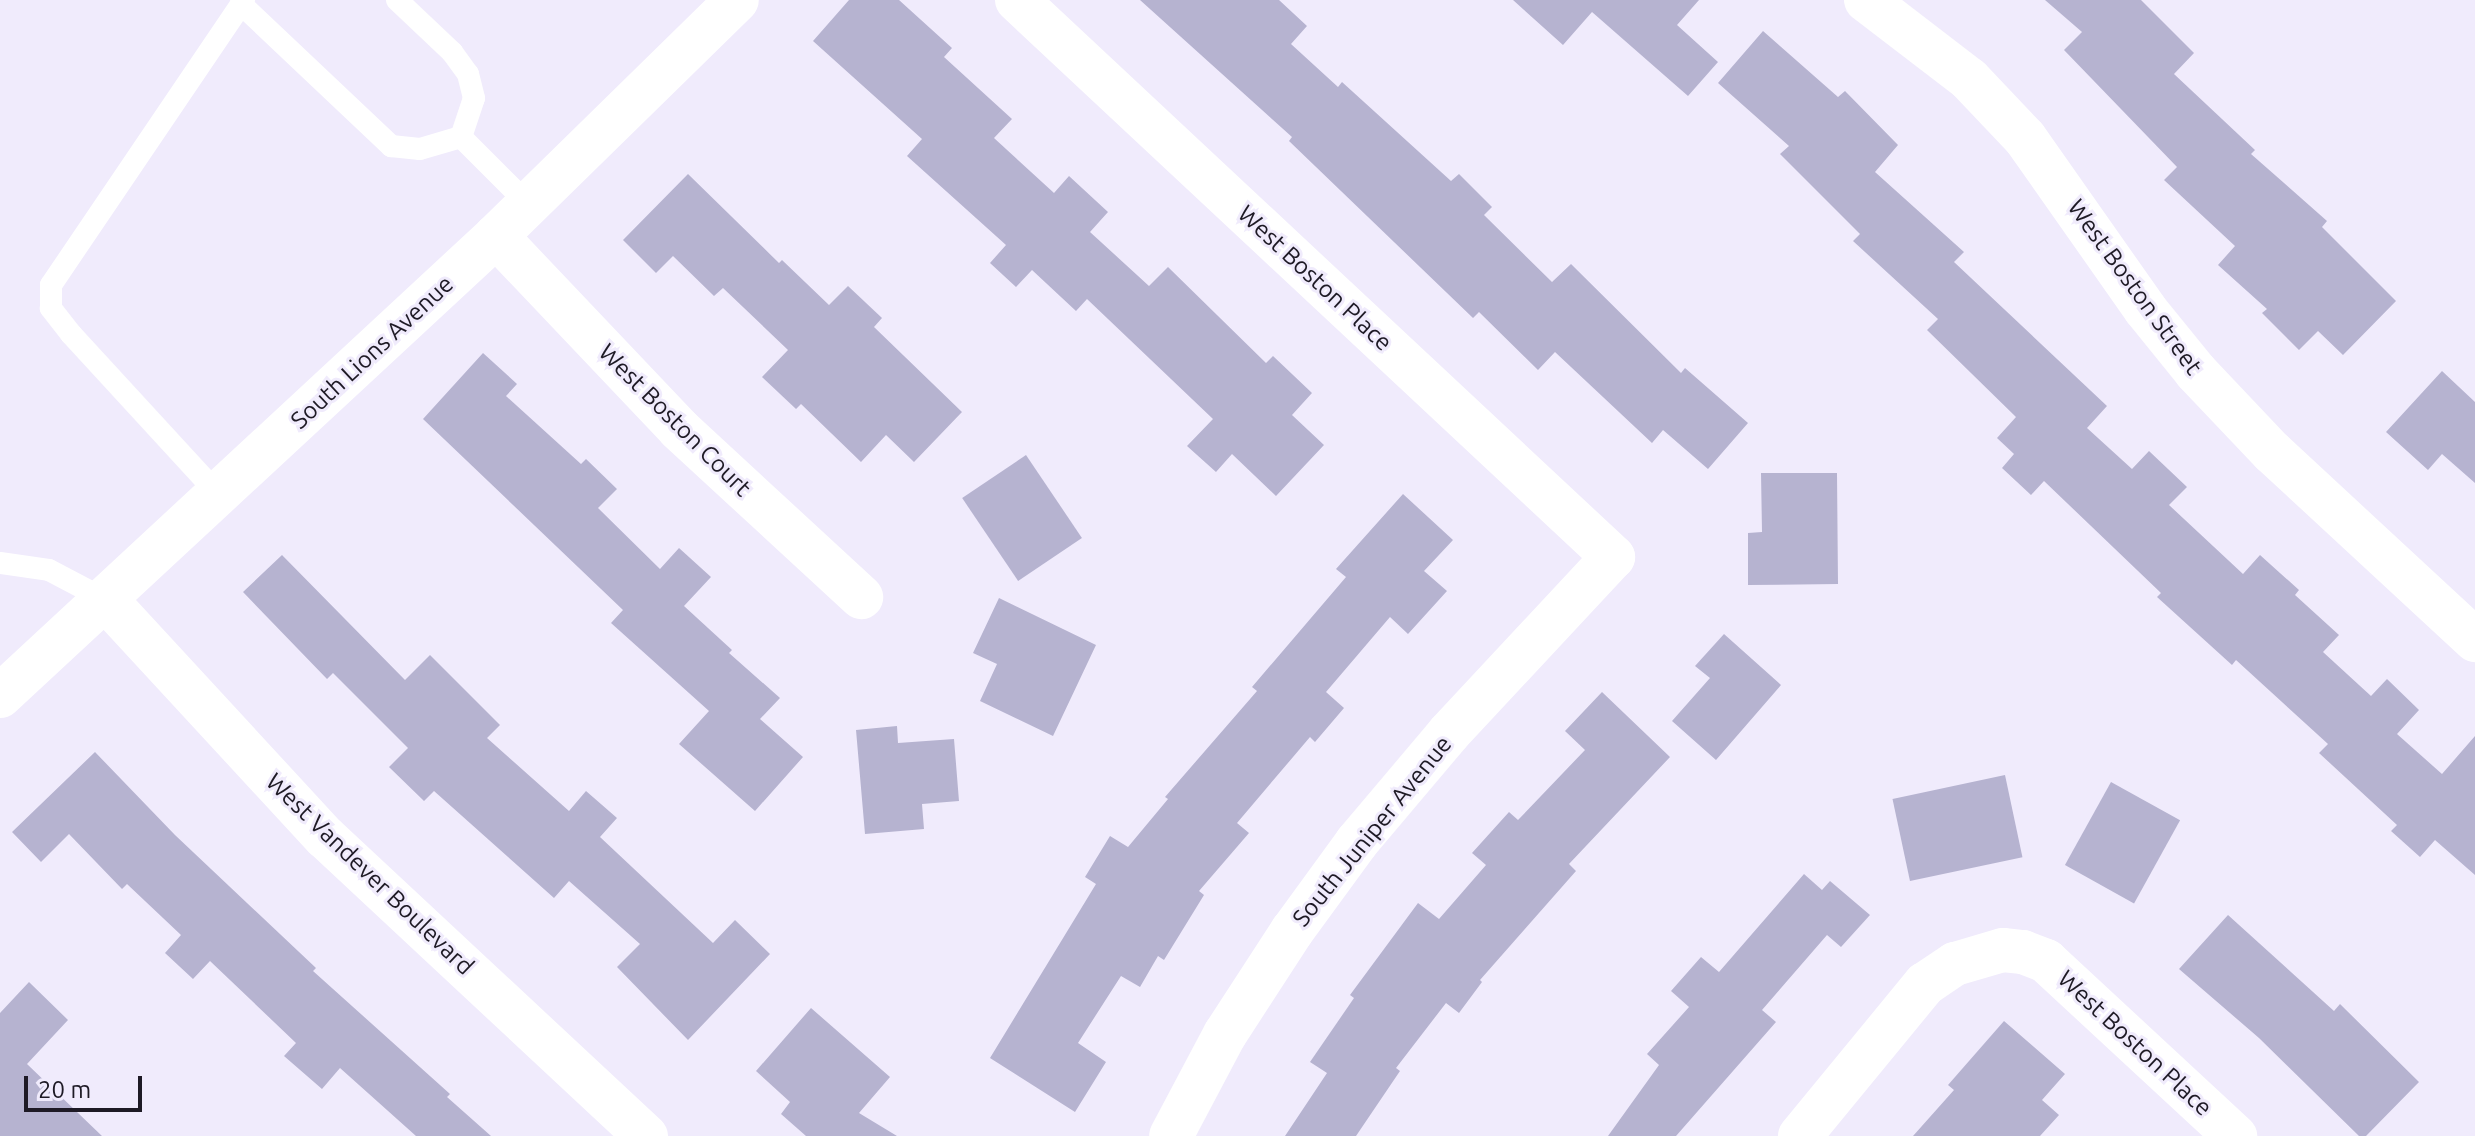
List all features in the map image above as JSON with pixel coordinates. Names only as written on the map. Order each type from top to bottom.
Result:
[{"type":"street","name":"South Lions Avenue","points":[[0,696],[529,205],[737,0]]},
{"type":"street","name":"West Boston Place","points":[[1017,0],[1613,557]]},
{"type":"street","name":"West Boston Street","points":[[1866,0],[1895,19],[1978,89],[2025,138],[2145,309],[2196,372],[2272,452],[2472,631]]},
{"type":"street","name":"West Boston Court","points":[[496,236],[679,429],[861,597]]},
{"type":"street","name":"South Juniper Avenue","points":[[1171,1136],[1225,1034],[1292,931],[1357,842],[1449,733],[1613,557]]},
{"type":"street","name":"West Vandever Boulevard","points":[[106,600],[325,837],[646,1136]]},
{"type":"street","name":"West Boston Place","points":[[1800,1136],[1925,984],[1955,964],[2003,950],[2023,952],[2046,961],[2235,1136]]},
{"type":"lane","points":[[397,0],[452,52],[468,74],[474,98],[461,137]]},
{"type":"lane","points":[[219,495],[71,334],[51,308],[51,285],[243,2],[391,146],[420,149],[461,137]]},
{"type":"lane","points":[[461,137],[529,205]]},
{"type":"lane","points":[[0,563],[49,570],[106,600]]},
{"type":"building","points":[[849,0],[899,0],[952,48],[944,57],[1012,119],[994,138],[1054,193],[1069,176],[1108,212],[1090,232],[1149,286],[1168,267],[1266,363],[1273,356],[1312,393],[1292,415],[1324,445],[1276,496],[1232,454],[1216,472],[1187,446],[1213,419],[1087,299],[1076,311],[1032,270],[1016,287],[990,263],[1006,245],[907,156],[922,139],[813,41]]},
{"type":"building","points":[[1140,0],[1279,0],[1307,26],[1291,44],[1338,87],[1342,82],[1451,181],[1459,174],[1492,207],[1484,215],[1552,282],[1571,264],[1681,373],[1685,368],[1748,423],[1708,469],[1663,430],[1652,443],[1555,352],[1538,370],[1479,312],[1473,318],[1289,141],[1292,137]]},
{"type":"building","points":[[1513,0],[1699,0],[1677,25],[1718,62],[1688,96],[1592,12],[1563,45]]},
{"type":"building","points":[[2045,0],[2141,0],[2194,53],[2174,74],[2255,150],[2251,154],[2327,221],[2322,227],[2396,301],[2343,355],[2318,331],[2299,350],[2262,313],[2267,309],[2218,265],[2235,246],[2164,180],[2177,167],[2064,50],[2082,32]]},
{"type":"building","points":[[1763,31],[1838,97],[1845,91],[1898,145],[1875,172],[1964,252],[1954,262],[2107,406],[2087,428],[2132,469],[2149,451],[2187,487],[2169,505],[2243,574],[2260,555],[2299,590],[2295,595],[2339,635],[2323,652],[2371,696],[2387,679],[2419,710],[2397,734],[2442,774],[2475,736],[2475,875],[2435,840],[2420,857],[2391,831],[2397,825],[2319,753],[2328,744],[2236,660],[2232,665],[2157,597],[2161,593],[2044,481],[2031,495],[2002,468],[2014,454],[1997,438],[2016,417],[1927,330],[1938,319],[1853,241],[1860,234],[1780,154],[1789,146],[1718,83]]},
{"type":"building","points":[[688,174],[779,263],[782,260],[829,305],[848,286],[882,318],[874,327],[962,412],[914,462],[886,435],[861,462],[801,404],[796,409],[762,377],[788,350],[723,288],[714,296],[673,256],[656,273],[623,240]]},
{"type":"building","points":[[483,353],[517,384],[506,396],[581,464],[586,459],[617,489],[598,508],[660,569],[679,548],[711,577],[684,606],[732,650],[729,653],[780,698],[760,719],[803,757],[755,811],[679,744],[709,711],[611,623],[623,610],[423,419]]},
{"type":"building","points":[[2442,371],[2475,402],[2475,483],[2442,454],[2428,470],[2386,432]]},
{"type":"building","points":[[1026,455],[1082,538],[1018,581],[962,498]]},
{"type":"building","points":[[1761,473],[1837,473],[1838,584],[1748,585],[1748,533],[1762,532]]},
{"type":"building","points":[[1403,494],[1453,540],[1424,571],[1447,591],[1408,634],[1390,617],[1326,692],[1344,708],[1315,742],[1310,737],[1237,823],[1249,833],[1199,891],[1204,895],[1164,960],[1158,956],[1140,987],[1121,976],[1078,1043],[1106,1062],[1075,1112],[990,1058],[1096,884],[1085,877],[1110,836],[1128,847],[1168,799],[1165,797],[1257,691],[1252,687],[1346,577],[1336,569]]},
{"type":"building","points":[[282,555],[405,680],[430,655],[500,725],[487,738],[569,811],[586,791],[617,818],[600,837],[713,943],[735,920],[770,954],[688,1040],[617,967],[640,944],[569,881],[554,898],[434,791],[424,801],[389,767],[408,748],[333,673],[327,679],[243,592]]},
{"type":"building","points":[[999,598],[1096,645],[1053,736],[980,701],[997,664],[973,653]]},
{"type":"building","points":[[1724,634],[1781,685],[1716,760],[1672,721],[1710,678],[1695,666]]},
{"type":"building","points":[[1602,692],[1670,757],[1569,864],[1576,871],[1480,980],[1482,982],[1459,1013],[1446,1003],[1396,1068],[1400,1071],[1356,1136],[1285,1136],[1327,1073],[1310,1062],[1354,998],[1350,995],[1418,903],[1439,919],[1486,865],[1472,853],[1509,812],[1518,820],[1585,750],[1565,731]]},
{"type":"building","points":[[897,726],[898,743],[954,739],[959,801],[922,804],[924,829],[865,834],[856,730]]},
{"type":"building","points":[[95,752],[175,835],[316,968],[313,971],[450,1094],[447,1097],[491,1136],[416,1136],[340,1068],[322,1089],[284,1056],[296,1043],[210,961],[193,979],[165,953],[181,935],[127,884],[122,889],[69,834],[41,862],[12,832]]},
{"type":"building","points":[[2005,775],[2022,857],[1910,881],[1893,799]]},
{"type":"building","points":[[2111,782],[2180,820],[2134,903],[2065,865]]},
{"type":"building","points":[[1804,874],[1822,890],[1830,881],[1870,915],[1841,947],[1827,935],[1762,1010],[1776,1022],[1676,1136],[1608,1136],[1659,1065],[1647,1054],[1689,1007],[1671,991],[1701,957],[1719,972]]},
{"type":"building","points":[[2228,915],[2334,1011],[2340,1004],[2419,1082],[2366,1136],[2359,1136],[2259,1038],[2179,969]]},
{"type":"building","points":[[29,982],[68,1020],[27,1064],[102,1136],[0,1136],[0,1013]]},
{"type":"building","points":[[811,1008],[890,1077],[859,1113],[897,1136],[806,1136],[781,1114],[790,1102],[756,1071]]},
{"type":"building","points":[[2004,1021],[2065,1074],[2042,1100],[2059,1115],[2040,1136],[1913,1136],[1954,1090],[1948,1085]]}]
